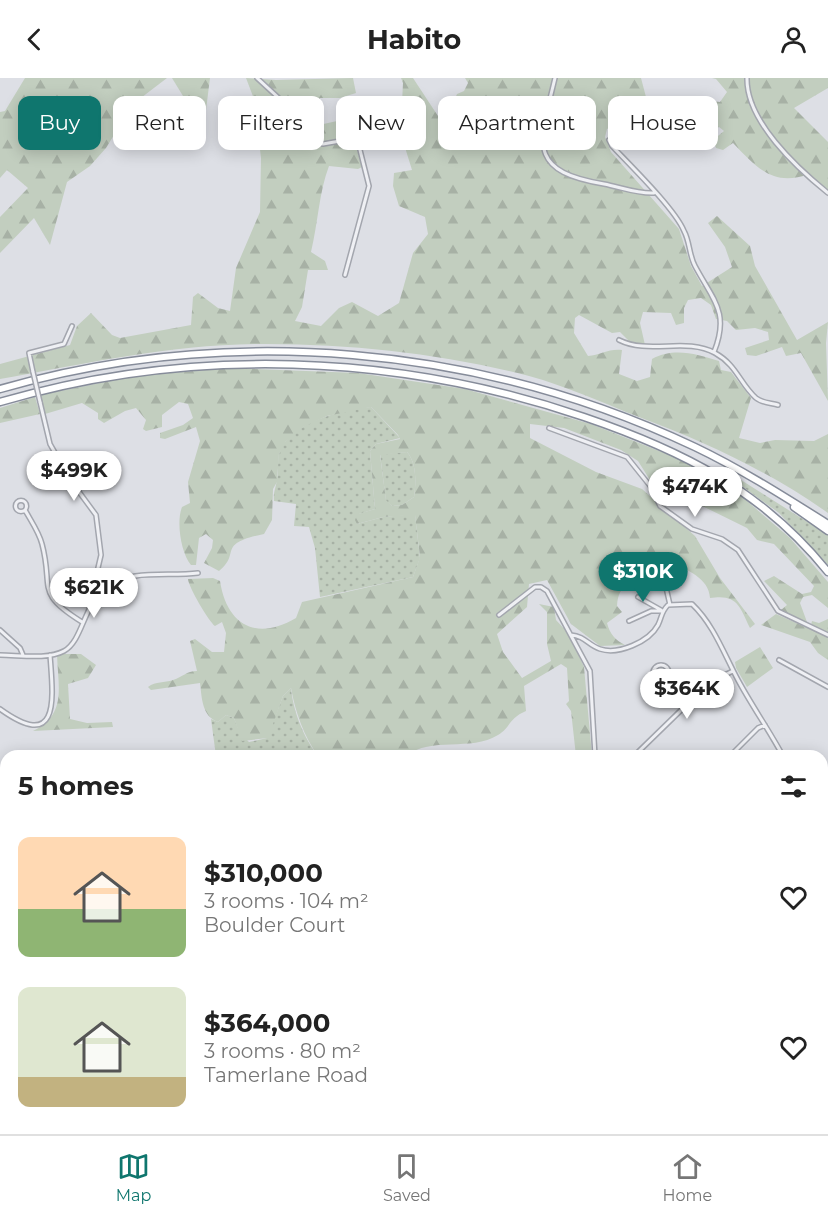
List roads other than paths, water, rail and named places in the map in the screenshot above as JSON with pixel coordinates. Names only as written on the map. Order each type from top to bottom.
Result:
[{"type":"highway","points":[[0,389],[107,366],[224,352],[306,352],[406,361],[498,378],[617,415],[701,451],[828,524]]},
{"type":"highway","points":[[0,402],[97,379],[230,364],[349,367],[465,384],[530,400],[596,421],[660,447],[716,474],[772,512],[799,538],[828,572]]},
{"type":"highway","points":[[790,502],[828,531]]},
{"type":"street","points":[[257,78],[282,101],[294,131],[301,140],[323,144],[357,138],[369,186],[345,274]]},
{"type":"street","points":[[555,78],[542,136],[543,150],[549,163],[574,180],[654,193]]},
{"type":"street","points":[[747,78],[749,96],[760,120],[791,159],[828,193]]},
{"type":"street","points":[[616,150],[684,229],[695,266],[717,301],[721,328],[714,352]]},
{"type":"street","points":[[0,655],[50,655],[66,650],[78,635],[90,604],[101,555],[96,515],[50,444],[29,353],[64,344],[72,326]]},
{"type":"street","points":[[619,340],[640,347],[697,348],[714,352],[738,371],[756,398],[778,405]]},
{"type":"street","points":[[549,428],[627,457],[651,487],[660,506],[692,529],[722,539],[738,550],[778,611],[828,635]]},
{"type":"street","points":[[25,510],[41,540],[46,587],[50,598],[82,622]]},
{"type":"street","points":[[90,604],[108,585],[130,578],[198,573]]},
{"type":"street","points":[[665,583],[670,605]]},
{"type":"street","points":[[499,615],[526,592],[541,587],[548,592],[591,675],[595,750]]},
{"type":"street","points":[[638,597],[663,610]]},
{"type":"street","points":[[629,621],[651,610],[663,610],[670,605],[692,604],[702,614],[780,750]]},
{"type":"street","points":[[572,635],[581,635],[600,650],[625,649],[650,635],[658,625],[663,610]]},
{"type":"street","points":[[0,630],[20,648],[23,655]]},
{"type":"street","points":[[0,709],[23,724],[32,725],[47,718],[53,706],[50,655]]},
{"type":"street","points":[[779,660],[828,687]]},
{"type":"street","points":[[665,665],[669,669],[667,677],[656,680],[653,674],[665,665]]},
{"type":"street","points":[[640,750],[710,682],[733,670]]},
{"type":"street","points":[[667,677],[691,701]]},
{"type":"street","points":[[736,750],[758,728],[765,725]]},
{"type":"street","points":[[165,1134],[170,1134]]}]
